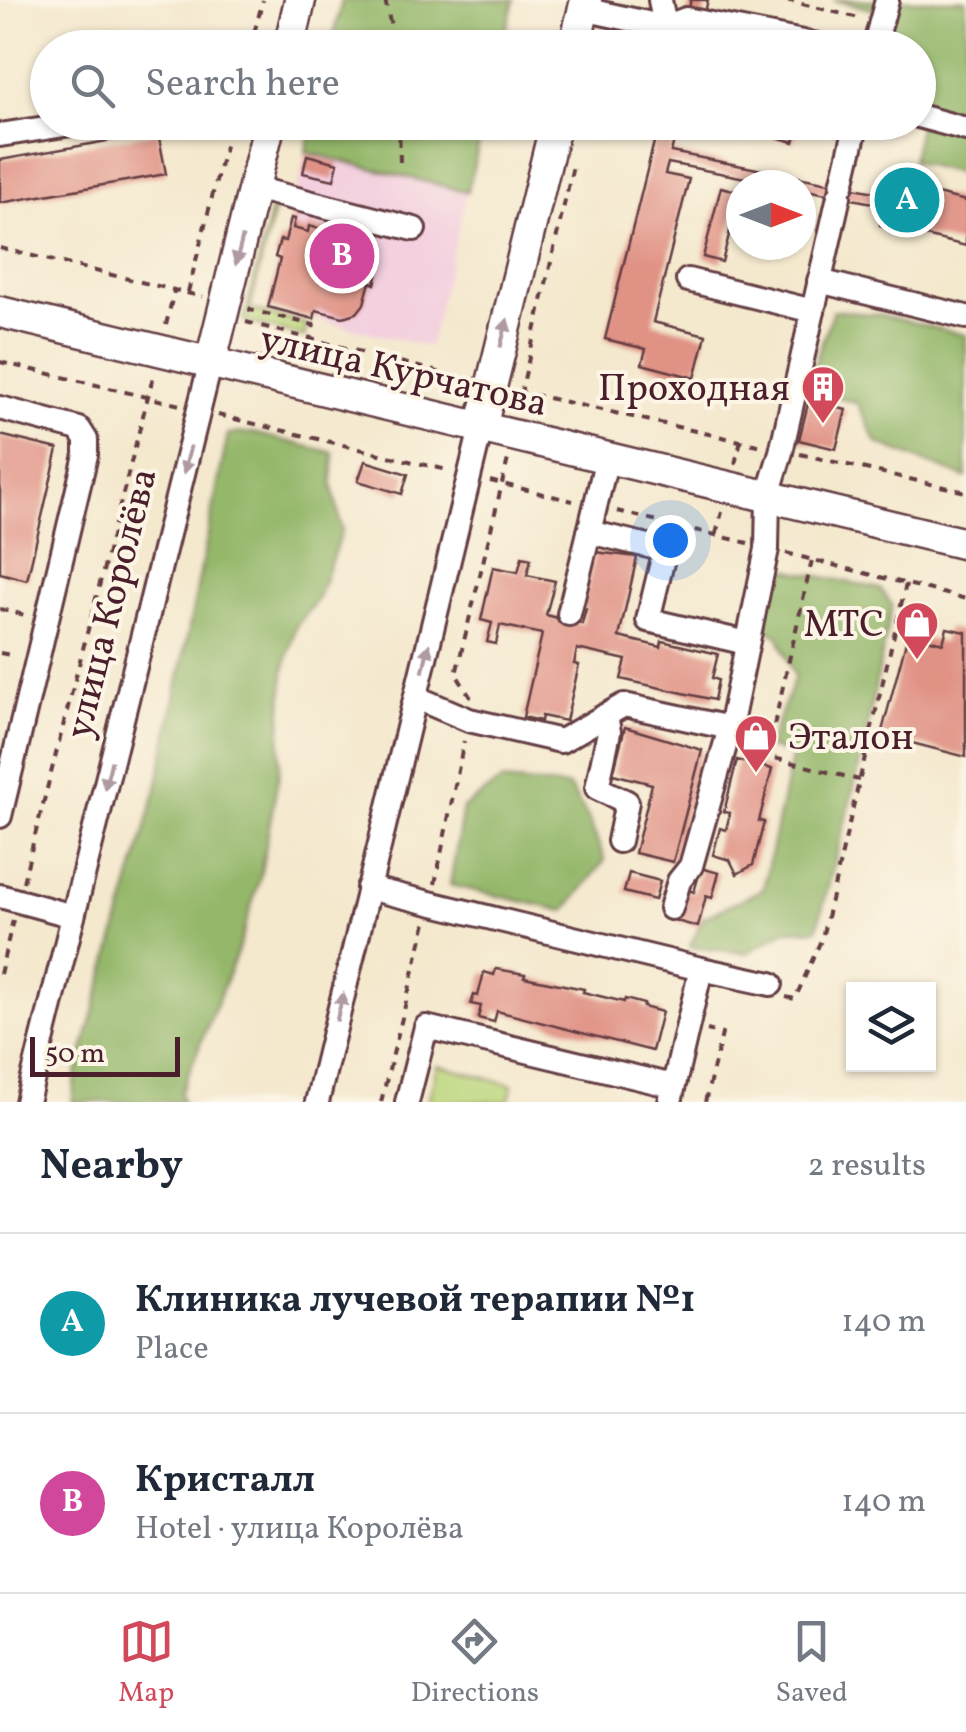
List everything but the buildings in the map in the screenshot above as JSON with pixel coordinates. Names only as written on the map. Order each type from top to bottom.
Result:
[{"type":"main road","points":[[293,30],[300,0]]},
{"type":"main road","points":[[579,30],[585,5]]},
{"type":"main road","name":"улица Королёва","points":[[210,365],[266,140]]},
{"type":"main road","points":[[481,428],[552,140]]},
{"type":"main road","name":"улица Курчатова","points":[[0,312],[966,544]]},
{"type":"street","points":[[660,0],[664,27]]},
{"type":"street","points":[[878,30],[886,0]]},
{"type":"street","points":[[585,5],[664,27],[686,20],[738,30]]},
{"type":"street","points":[[936,121],[966,129]]},
{"type":"street","points":[[0,136],[30,131]]},
{"type":"street","points":[[671,908],[679,881],[691,866],[727,737],[768,549],[768,495],[853,140]]},
{"type":"street","points":[[254,188],[414,229]]},
{"type":"street","points":[[688,280],[812,310]]},
{"type":"street","points":[[819,281],[966,317]]},
{"type":"street","name":"улица Королёва","points":[[27,1102],[210,365]]},
{"type":"street","points":[[0,408],[79,429],[86,440],[86,456],[4,780],[0,816]]},
{"type":"street","points":[[317,1102],[481,428]]},
{"type":"street","points":[[569,614],[607,458]]},
{"type":"street","points":[[589,532],[665,550],[648,620],[747,643]]},
{"type":"street","points":[[417,698],[469,720],[561,741],[624,705],[727,737]]},
{"type":"street","points":[[606,715],[609,732],[597,788],[627,802],[619,842]]},
{"type":"street","points":[[368,888],[773,989]]},
{"type":"street","points":[[9,899],[73,916]]},
{"type":"street","points":[[408,1102],[426,1026],[671,1094],[700,969]]},
{"type":"path","points":[[255,30],[263,0]]},
{"type":"path","points":[[385,0],[392,30]]},
{"type":"path","points":[[786,0],[880,24]]},
{"type":"path","points":[[188,294],[226,140]]},
{"type":"path","points":[[399,140],[400,164]]},
{"type":"path","points":[[254,292],[250,310],[314,325],[310,339]]},
{"type":"path","points":[[0,974],[9,899],[148,398]]},
{"type":"path","points":[[767,756],[812,560]]},
{"type":"path","points":[[773,989],[796,999],[822,938],[906,584]]},
{"type":"path","points":[[0,609],[27,616]]},
{"type":"path","points":[[727,737],[767,756],[859,780]]},
{"type":"path","points":[[688,1026],[722,1034],[705,1102]]},
{"type":"shaded area","points":[[306,152],[467,192],[429,347],[268,307]]},
{"type":"green space","points":[[342,0],[514,0],[506,30],[335,30]]},
{"type":"green space","points":[[833,0],[966,0],[966,168],[957,173],[912,161],[916,140],[936,140],[936,30],[891,30],[893,14]]},
{"type":"green space","points":[[309,140],[480,140],[467,192],[306,152]]},
{"type":"green space","points":[[273,201],[276,202],[250,309],[307,324],[304,337],[244,321]]},
{"type":"green space","points":[[833,310],[881,315],[966,335],[966,478],[877,443],[857,403],[806,389]]},
{"type":"green space","points":[[253,433],[334,453],[332,483],[342,530],[318,598],[295,628],[284,671],[279,773],[260,877],[238,950],[180,1094],[183,1102],[72,1102],[157,788],[228,434]]},
{"type":"green space","points":[[770,566],[880,589],[892,605],[858,772],[817,929],[786,930],[747,953],[690,947],[703,918],[763,889],[792,754],[768,748],[795,677],[778,635],[755,623]]},
{"type":"green space","points":[[501,781],[569,787],[587,816],[605,860],[565,911],[450,885],[463,808]]},
{"type":"green space","points":[[437,1065],[513,1085],[508,1102],[428,1102]]},
{"type":"place","name":"Клиника лучевой терапии №1","points":[[907,200]]},
{"type":"place","name":"Кристалл","points":[[342,256]]},
{"type":"place","name":"Проходная","points":[[823,425]]},
{"type":"place","name":"МТС","points":[[917,661]]},
{"type":"place","name":"Эталон","points":[[756,774]]}]
